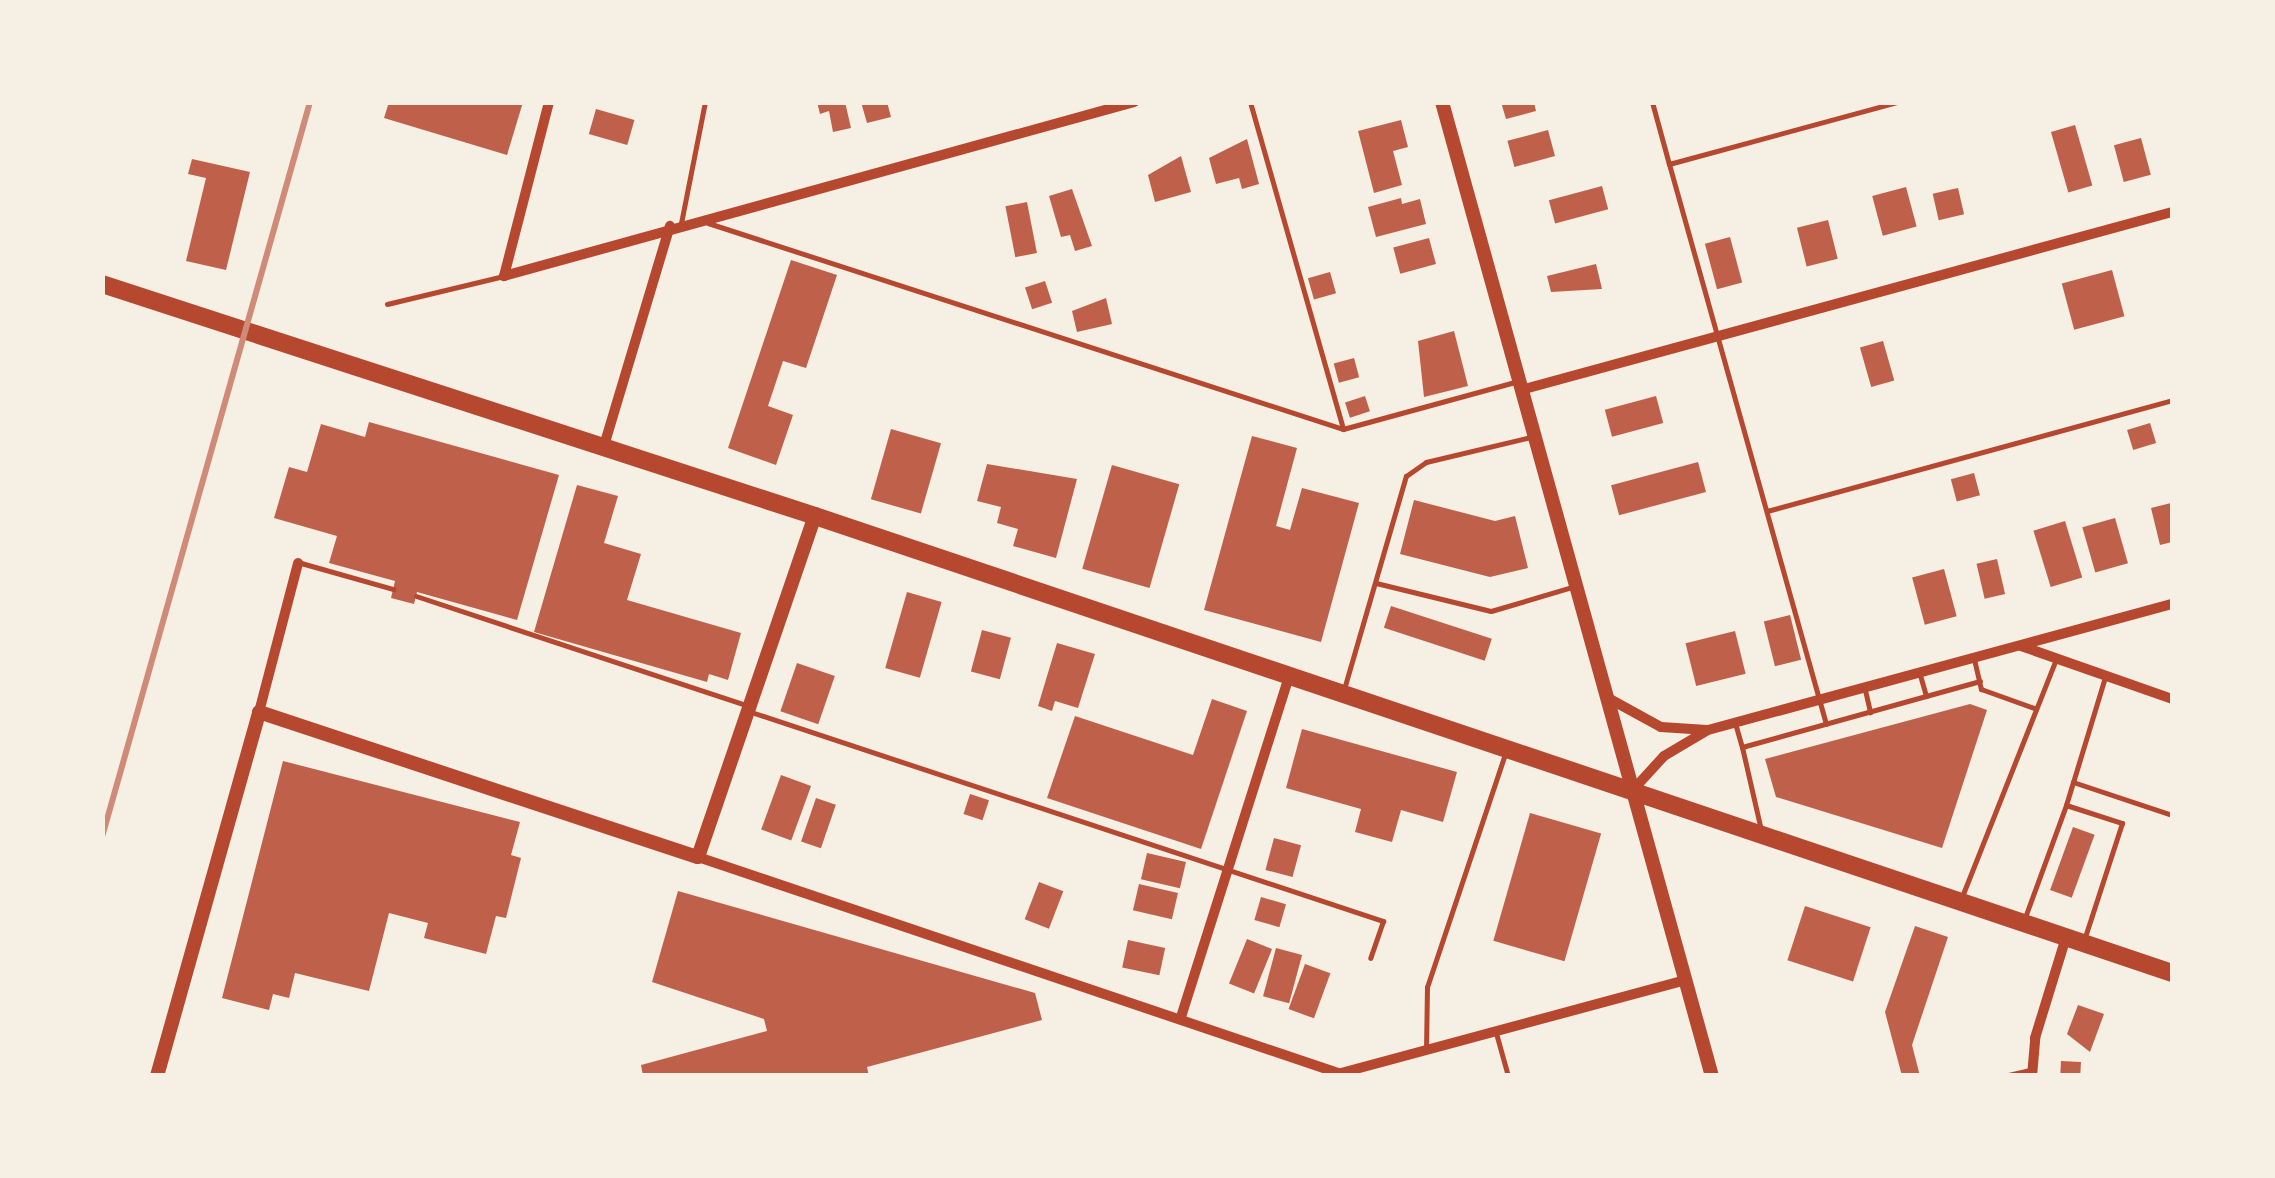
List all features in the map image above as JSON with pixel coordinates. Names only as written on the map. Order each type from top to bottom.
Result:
[{"type":"main road","points":[[102,284],[815,516],[2172,973]]},
{"type":"street","points":[[504,276],[548,102]]},
{"type":"street","points":[[504,276],[675,225],[1134,102]]},
{"type":"street","points":[[1442,102],[1712,1076]]},
{"type":"street","points":[[1520,386],[2172,212]]},
{"type":"street","points":[[604,449],[675,225]]},
{"type":"street","points":[[698,857],[815,516]]},
{"type":"street","points":[[157,1076],[298,563]]},
{"type":"street","points":[[1632,791],[1664,756],[1708,730],[2172,604]]},
{"type":"street","points":[[2020,646],[2172,699]]},
{"type":"street","points":[[1182,1017],[1288,677]]},
{"type":"street","points":[[1605,695],[1640,720],[1708,730]]},
{"type":"street","points":[[259,712],[1346,1073]]},
{"type":"street","points":[[2031,1073],[2075,940]]},
{"type":"street","points":[[1330,1076],[1685,980]]},
{"type":"lane","points":[[675,225],[705,102]]},
{"type":"lane","points":[[1250,102],[1343,430]]},
{"type":"lane","points":[[1652,102],[1826,724]]},
{"type":"lane","points":[[1669,164],[1898,102]]},
{"type":"lane","points":[[696,220],[1343,430],[1520,386]]},
{"type":"lane","points":[[386,304],[504,276]]},
{"type":"lane","points":[[1767,511],[2172,400]]},
{"type":"lane","points":[[1342,695],[1406,476],[1426,462],[1534,436]]},
{"type":"lane","points":[[298,563],[393,589]]},
{"type":"lane","points":[[1375,583],[1491,612],[1575,586]]},
{"type":"lane","points":[[416,596],[1383,920],[1370,958]]},
{"type":"lane","points":[[1974,658],[1981,689],[2034,708]]},
{"type":"lane","points":[[1960,902],[2056,659]]},
{"type":"lane","points":[[1920,673],[1926,696]]},
{"type":"lane","points":[[2023,923],[2066,805],[2105,677]]},
{"type":"lane","points":[[1742,747],[1980,682]]},
{"type":"lane","points":[[1864,688],[1870,712]]},
{"type":"lane","points":[[1735,723],[1762,835]]},
{"type":"lane","points":[[1426,1050],[1426,987],[1506,750]]},
{"type":"lane","points":[[2073,782],[2172,815]]},
{"type":"lane","points":[[2066,805],[2122,823],[2075,940]]},
{"type":"lane","points":[[1496,1030],[1508,1076]]},
{"type":"lane","points":[[2004,1076],[2031,1073]]},
{"type":"building","points":[[389,102],[523,102],[507,155],[384,118]]},
{"type":"building","points":[[817,102],[845,102],[851,128],[833,132],[829,111],[820,114]]},
{"type":"building","points":[[861,102],[887,102],[891,117],[867,123]]},
{"type":"building","points":[[1501,102],[1534,102],[1536,111],[1506,119]]},
{"type":"building","points":[[596,109],[634,120],[627,145],[589,134]]},
{"type":"building","points":[[1401,120],[1408,147],[1393,151],[1402,185],[1374,193],[1358,131]]},
{"type":"building","points":[[2075,125],[2092,186],[2068,192],[2051,132]]},
{"type":"building","points":[[1548,130],[1555,156],[1514,167],[1507,141]]},
{"type":"building","points":[[2141,138],[2151,175],[2124,182],[2114,145]]},
{"type":"building","points":[[1247,139],[1259,184],[1242,189],[1239,178],[1216,184],[1209,158]]},
{"type":"building","points":[[1181,156],[1191,192],[1155,202],[1148,175]]},
{"type":"building","points":[[192,159],[250,172],[226,270],[186,261],[206,178],[188,174]]},
{"type":"building","points":[[1602,186],[1608,209],[1555,223],[1549,200]]},
{"type":"building","points":[[1906,187],[1917,227],[1883,236],[1872,196]]},
{"type":"building","points":[[1958,188],[1964,214],[1939,220],[1933,194]]},
{"type":"building","points":[[1072,189],[1092,246],[1075,251],[1070,235],[1061,237],[1049,196]]},
{"type":"building","points":[[1401,198],[1402,204],[1420,199],[1426,224],[1376,237],[1368,207]]},
{"type":"building","points":[[1027,202],[1037,253],[1015,257],[1005,206]]},
{"type":"building","points":[[1828,220],[1838,259],[1807,267],[1797,228]]},
{"type":"building","points":[[1730,237],[1742,282],[1717,289],[1705,244]]},
{"type":"building","points":[[1429,238],[1436,264],[1400,274],[1393,248]]},
{"type":"building","points":[[791,260],[837,275],[806,368],[783,361],[768,406],[793,415],[776,465],[728,448]]},
{"type":"building","points":[[1596,264],[1602,289],[1551,292],[1547,276]]},
{"type":"building","points":[[2112,270],[2124,316],[2074,330],[2062,283]]},
{"type":"building","points":[[1330,272],[1336,293],[1314,299],[1308,278]]},
{"type":"building","points":[[1045,281],[1052,303],[1032,309],[1025,287]]},
{"type":"building","points":[[1106,298],[1112,324],[1077,332],[1072,311]]},
{"type":"building","points":[[1454,331],[1468,386],[1424,397],[1418,341]]},
{"type":"building","points":[[1883,341],[1894,380],[1871,387],[1860,348]]},
{"type":"building","points":[[1354,358],[1359,377],[1339,383],[1334,363]]},
{"type":"building","points":[[1365,396],[1370,411],[1350,418],[1345,402]]},
{"type":"building","points":[[1656,396],[1663,423],[1612,437],[1605,410]]},
{"type":"building","points":[[369,422],[559,475],[517,620],[417,592],[414,604],[391,598],[395,581],[329,563],[337,536],[274,518],[289,467],[307,472],[321,424],[365,437]]},
{"type":"building","points":[[2150,423],[2156,443],[2133,450],[2127,430]]},
{"type":"building","points":[[891,429],[941,443],[921,514],[871,499]]},
{"type":"building","points":[[1252,436],[1297,448],[1276,526],[1290,530],[1302,488],[1359,503],[1321,642],[1204,610]]},
{"type":"building","points":[[1698,462],[1706,492],[1619,515],[1611,485]]},
{"type":"building","points":[[987,464],[1077,479],[1056,558],[1013,546],[1018,529],[997,523],[1001,507],[977,501]]},
{"type":"building","points":[[1112,465],[1179,484],[1150,588],[1082,569]]},
{"type":"building","points":[[1974,473],[1980,495],[1957,501],[1951,479]]},
{"type":"building","points":[[577,485],[618,496],[604,543],[641,554],[627,600],[741,633],[728,680],[709,674],[707,682],[534,632]]},
{"type":"building","points":[[1414,500],[1495,521],[1515,516],[1528,568],[1490,577],[1400,554]]},
{"type":"building","points":[[2171,503],[2172,542],[2160,545],[2151,508]]},
{"type":"building","points":[[2115,518],[2128,563],[2095,573],[2082,527]]},
{"type":"building","points":[[2065,521],[2082,577],[2051,587],[2033,531]]},
{"type":"building","points":[[1997,559],[2005,594],[1985,599],[1977,564]]},
{"type":"building","points":[[1944,569],[1957,616],[1925,625],[1912,578]]},
{"type":"building","points":[[907,592],[942,602],[920,678],[885,668]]},
{"type":"building","points":[[1391,606],[1492,639],[1485,661],[1384,628]]},
{"type":"building","points":[[1790,615],[1801,660],[1775,666],[1764,622]]},
{"type":"building","points":[[982,630],[1011,638],[1000,679],[971,672]]},
{"type":"building","points":[[1735,631],[1746,674],[1696,686],[1686,643]]},
{"type":"building","points":[[1057,643],[1095,654],[1078,708],[1055,701],[1052,711],[1038,706]]},
{"type":"building","points":[[797,663],[835,676],[818,724],[780,711]]},
{"type":"building","points":[[1212,699],[1247,711],[1201,849],[1047,798],[1075,716],[1193,755]]},
{"type":"building","points":[[1970,704],[1987,710],[1942,848],[1776,797],[1765,759]]},
{"type":"building","points":[[1302,729],[1457,772],[1443,822],[1401,810],[1392,842],[1355,832],[1361,809],[1286,788]]},
{"type":"building","points":[[283,761],[520,822],[511,855],[521,858],[506,918],[496,916],[486,954],[424,938],[428,923],[389,913],[369,991],[295,973],[289,998],[273,994],[269,1010],[222,998]]},
{"type":"building","points":[[781,775],[811,786],[791,840],[761,830]]},
{"type":"building","points":[[970,794],[989,800],[983,820],[964,814]]},
{"type":"building","points":[[816,798],[836,805],[821,848],[801,841]]},
{"type":"building","points":[[1530,813],[1601,833],[1564,961],[1493,941]]},
{"type":"building","points":[[2073,827],[2095,835],[2072,898],[2050,890]]},
{"type":"building","points":[[1274,838],[1301,845],[1293,877],[1265,870]]},
{"type":"building","points":[[1147,853],[1186,862],[1180,888],[1141,879]]},
{"type":"building","points":[[1039,882],[1063,891],[1049,929],[1025,919]]},
{"type":"building","points":[[1139,884],[1178,893],[1172,919],[1133,910]]},
{"type":"building","points":[[678,891],[1035,993],[1042,1020],[867,1067],[869,1076],[643,1076],[641,1065],[767,1031],[764,1019],[652,982]]},
{"type":"building","points":[[1261,897],[1286,904],[1279,927],[1254,920]]},
{"type":"building","points":[[1805,906],[1871,927],[1853,982],[1787,960]]},
{"type":"building","points":[[1915,926],[1948,937],[1912,1045],[1920,1076],[1902,1076],[1885,1012]]},
{"type":"building","points":[[1247,939],[1272,949],[1254,994],[1229,984]]},
{"type":"building","points":[[1128,940],[1165,948],[1159,975],[1122,967]]},
{"type":"building","points":[[1276,948],[1302,955],[1289,1003],[1263,996]]},
{"type":"building","points":[[1305,964],[1330,973],[1314,1018],[1289,1009]]},
{"type":"building","points":[[2078,1005],[2104,1014],[2090,1052],[2067,1034]]},
{"type":"building","points":[[2061,1061],[2081,1062],[2080,1076],[2060,1076]]},
{"type":"railway","points":[[102,837],[310,102]]}]
